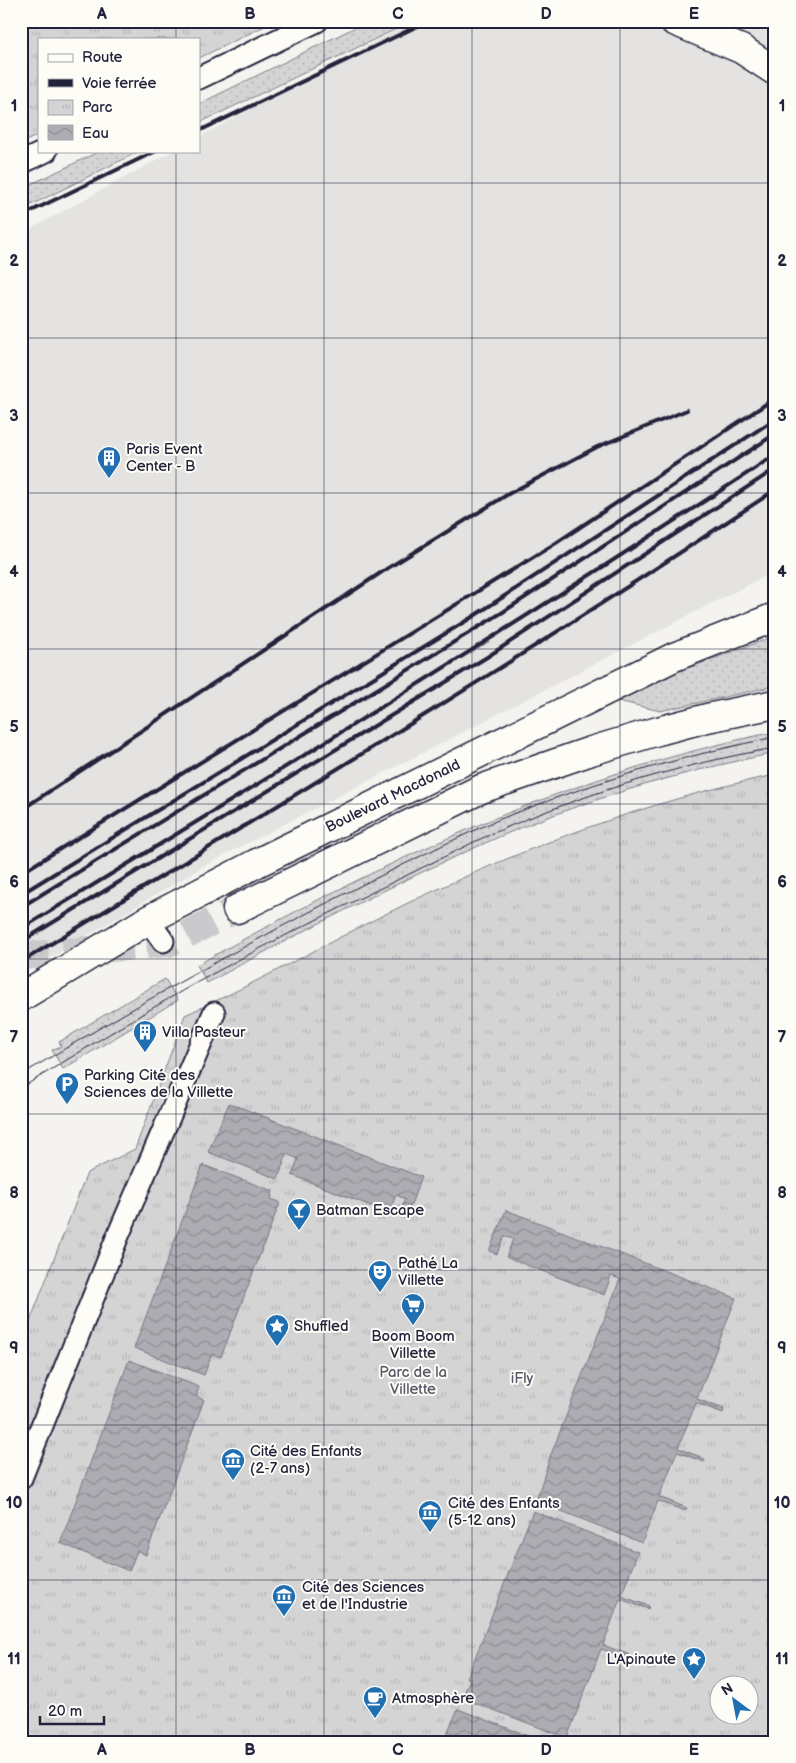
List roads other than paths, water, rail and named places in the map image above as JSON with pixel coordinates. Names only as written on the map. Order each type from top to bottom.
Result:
[{"type":"main road","points":[[674,21],[741,49],[775,71]]},
{"type":"main road","name":"Boulevard Macdonald","points":[[21,996],[155,931],[258,863],[674,657],[775,617]]},
{"type":"main road","points":[[237,909],[481,790],[658,730],[775,704]]},
{"type":"street","points":[[200,78],[317,21]]},
{"type":"street","points":[[21,163],[44,152]]},
{"type":"street","points":[[21,1478],[117,1238],[214,1013]]},
{"type":"water","points":[[229,1103],[421,1177],[406,1219],[399,1216],[405,1199],[396,1195],[389,1213],[292,1175],[298,1159],[287,1154],[278,1179],[208,1152]]},
{"type":"water","points":[[203,1165],[273,1191],[271,1199],[280,1202],[221,1357],[212,1354],[204,1375],[134,1348]]},
{"type":"water","points":[[506,1210],[736,1298],[697,1399],[724,1409],[723,1413],[696,1403],[678,1448],[705,1459],[704,1462],[677,1452],[659,1497],[687,1508],[685,1511],[658,1501],[642,1543],[536,1501],[550,1457],[620,1279],[611,1276],[604,1295],[506,1257],[513,1239],[504,1236],[497,1254],[489,1251]]},
{"type":"water","points":[[129,1360],[199,1387],[196,1396],[204,1400],[146,1555],[137,1551],[129,1571],[60,1543]]},
{"type":"water","points":[[533,1511],[638,1552],[621,1596],[649,1606],[648,1609],[620,1599],[603,1645],[630,1655],[629,1658],[601,1649],[567,1738],[462,1698],[470,1679],[467,1678]]},
{"type":"water","points":[[458,1709],[544,1742],[443,1742]]},
{"type":"tunnel","points":[[21,956],[169,943],[237,909]]},
{"type":"tram line","points":[[21,1075],[234,952],[320,906],[469,833],[512,814],[623,775],[684,758],[775,737]]},
{"type":"tram line","points":[[21,1088],[212,974],[307,924],[511,825],[623,785],[699,764],[775,748]]},
{"type":"railway","points":[[200,131],[428,21]]},
{"type":"railway","points":[[21,216],[154,152]]},
{"type":"railway","points":[[21,873],[556,543],[775,398]]},
{"type":"railway","points":[[21,810],[388,568],[510,493],[597,447],[687,410]]},
{"type":"railway","points":[[21,894],[474,616],[775,419]]},
{"type":"railway","points":[[21,907],[503,612],[775,434]]},
{"type":"railway","points":[[21,929],[400,695],[775,455]]},
{"type":"railway","points":[[21,942],[487,657],[775,469]]},
{"type":"railway","points":[[21,962],[495,671],[775,490]]},
{"type":"place","name":"Paris Event Center - B","points":[[109,479]]},
{"type":"place","name":"Villa Pasteur","points":[[145,1053]]},
{"type":"place","name":"Parking Cité des Sciences de la Villette","points":[[67,1105]]},
{"type":"place","name":"Batman Escape","points":[[299,1231]]},
{"type":"place","name":"Pathé La Villette","points":[[380,1293]]},
{"type":"place","name":"Boom Boom Villette","points":[[413,1326]]},
{"type":"place","name":"Shuffled","points":[[277,1347]]},
{"type":"place","name":"Cité des Enfants (2-7 ans)","points":[[233,1481]]},
{"type":"place","name":"Cité des Enfants (5-12 ans)","points":[[430,1533]]},
{"type":"place","name":"Cité des Sciences et de l'Industrie","points":[[284,1617]]},
{"type":"place","name":"L'Apinaute","points":[[694,1680]]},
{"type":"place","name":"Atmosphère","points":[[375,1719]]},
{"type":"park label","name":"iFly","points":[[522,1378]]},
{"type":"park label","name":"Parc de la Villette","points":[[413,1380]]}]
